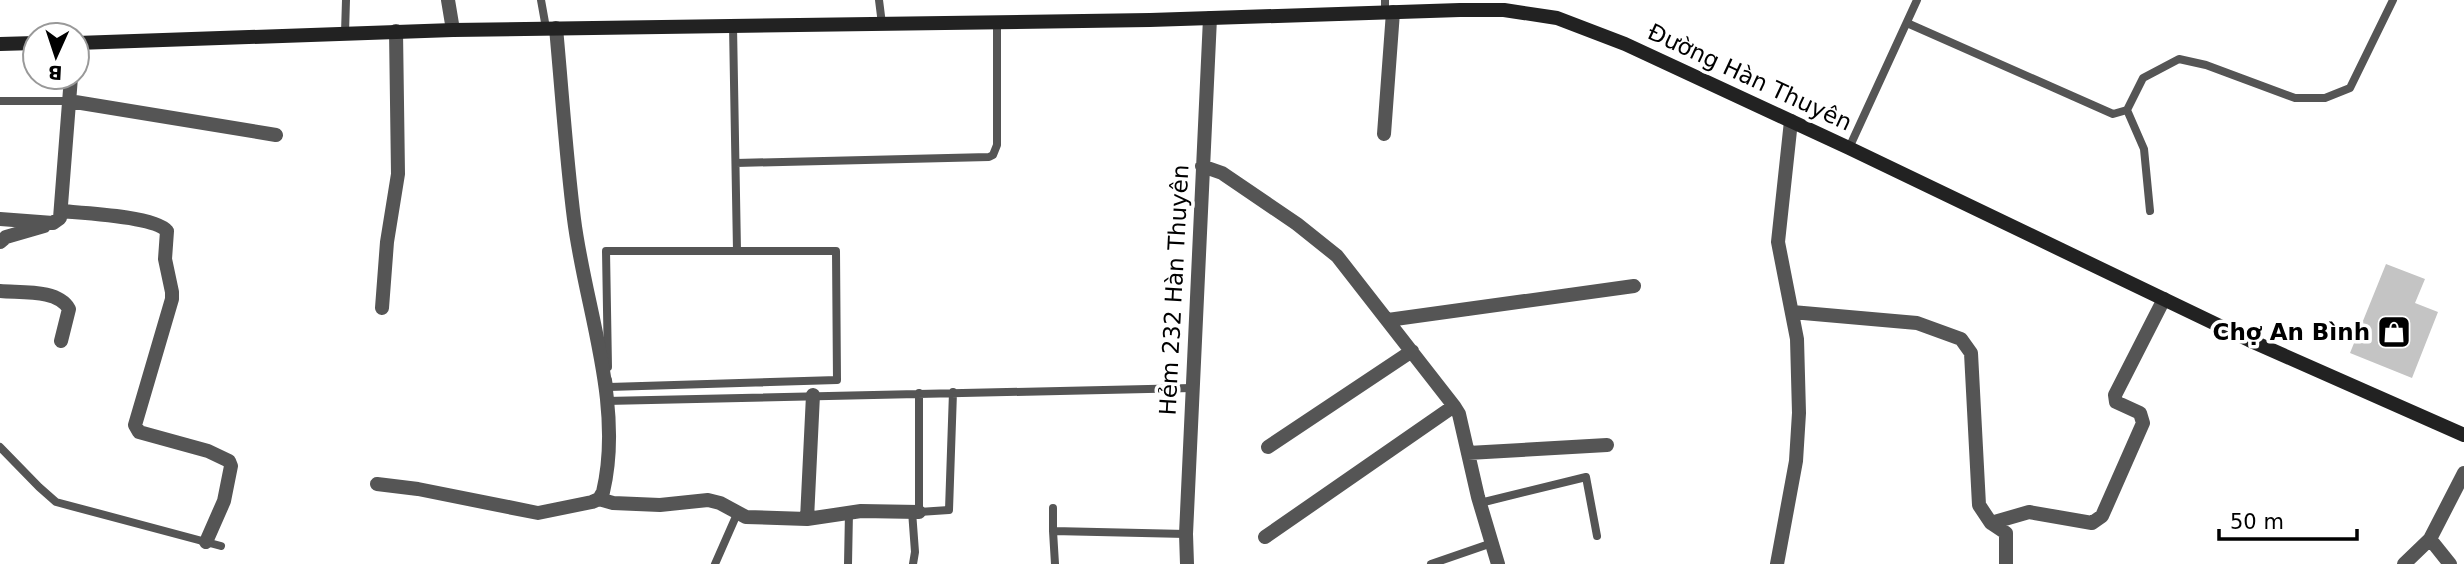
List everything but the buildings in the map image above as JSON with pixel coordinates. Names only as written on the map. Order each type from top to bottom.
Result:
[{"type":"street","points":[[448,0],[453,30]]},
{"type":"street","name":"Đường Hàn Thuyên","points":[[91,42],[453,30],[1210,18],[1388,8],[1504,10],[1558,18],[1625,44],[2249,340],[2464,435]]},
{"type":"street","points":[[1384,134],[1388,8]]},
{"type":"street","name":"Hẻm 232 Hàn Thuyên","points":[[1187,564],[1192,388],[1210,18]]},
{"type":"street","points":[[551,28],[574,221],[611,439],[610,458],[599,499]]},
{"type":"street","points":[[382,308],[387,242],[398,174],[396,32]]},
{"type":"street","points":[[0,44],[21,43]]},
{"type":"street","points":[[57,217],[70,91]]},
{"type":"street","points":[[69,101],[276,135]]},
{"type":"street","points":[[1777,564],[1796,461],[1800,413],[1797,339],[1778,242],[1791,121]]},
{"type":"street","points":[[1202,166],[1222,173],[1297,224],[1337,256],[1454,406],[1459,414],[1498,564]]},
{"type":"street","points":[[0,242],[6,237],[57,217]]},
{"type":"street","points":[[0,219],[130,218],[162,226],[167,231],[165,259],[172,299],[135,425],[139,432],[208,451],[229,461],[231,466],[214,544]]},
{"type":"street","points":[[1388,320],[1634,286]]},
{"type":"street","points":[[0,291],[53,296],[65,302],[69,309],[61,341]]},
{"type":"street","points":[[1991,523],[2029,512],[2092,523],[2102,516],[2143,423],[2140,413],[2116,402],[2115,395],[2164,299]]},
{"type":"street","points":[[1792,312],[1917,323],[1961,339],[1971,353],[1979,505],[1991,523],[2006,533],[2006,564]]},
{"type":"street","points":[[1268,447],[1412,351]]},
{"type":"street","points":[[807,519],[813,395]]},
{"type":"street","points":[[1265,537],[1454,406]]},
{"type":"street","points":[[1468,453],[1607,445]]},
{"type":"street","points":[[2404,564],[2430,539],[2464,473]]},
{"type":"street","points":[[377,484],[418,489],[538,513],[599,499],[613,503],[660,505],[708,500],[720,503],[746,517],[807,519],[849,512],[916,512]]},
{"type":"street","points":[[2430,539],[2450,564]]},
{"type":"lane","points":[[345,33],[346,0]]},
{"type":"lane","points":[[541,0],[551,28]]},
{"type":"lane","points":[[879,0],[883,24]]},
{"type":"lane","points":[[1849,148],[1917,0]]},
{"type":"lane","points":[[1907,23],[2113,114],[2127,110],[2143,78],[2179,58],[2206,65],[2295,98],[2325,98],[2350,88],[2393,0]]},
{"type":"lane","points":[[736,163],[993,155],[997,145],[998,22]]},
{"type":"lane","points":[[733,26],[737,251]]},
{"type":"lane","points":[[0,102],[69,101]]},
{"type":"lane","points":[[2127,110],[2144,149],[2150,211]]},
{"type":"lane","points":[[606,251],[737,251],[836,251],[837,380],[609,387],[606,251]]},
{"type":"lane","points":[[606,401],[1192,388]]},
{"type":"lane","points":[[916,512],[949,510],[953,392]]},
{"type":"lane","points":[[913,564],[919,393]]},
{"type":"lane","points":[[0,446],[57,502],[214,544]]},
{"type":"lane","points":[[1480,503],[1586,477],[1597,536]]},
{"type":"lane","points":[[1053,508],[1055,564]]},
{"type":"lane","points":[[848,564],[849,512]]},
{"type":"lane","points":[[715,564],[737,514]]},
{"type":"lane","points":[[1053,531],[1186,534]]},
{"type":"lane","points":[[1431,564],[1492,543]]},
{"type":"place","name":"Chợ An Bình","points":[[2394,332]]}]
